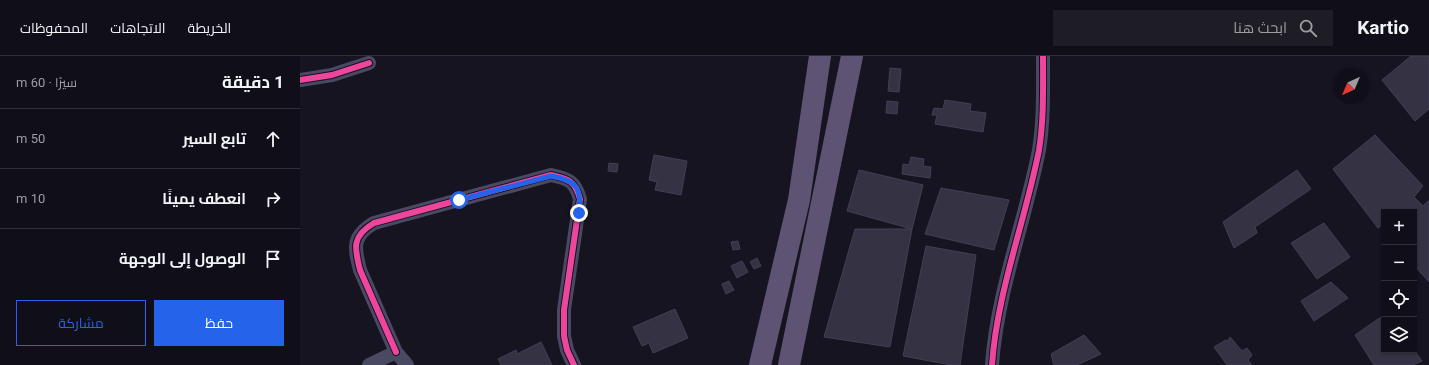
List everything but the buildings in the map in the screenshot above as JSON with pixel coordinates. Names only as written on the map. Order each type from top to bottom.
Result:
[{"type":"main road","points":[[760,365],[799,200],[820,56]]},
{"type":"main road","points":[[789,365],[852,56]]},
{"type":"street","points":[[992,365],[993,342],[1000,305],[1026,207],[1039,150],[1044,115],[1043,56]]},
{"type":"street","points":[[300,80],[332,75],[369,63]]},
{"type":"street","points":[[407,365],[396,352],[360,270],[356,256],[357,243],[359,236],[364,229],[374,223],[551,176],[563,178],[572,182],[577,188],[580,199],[564,310],[564,336],[567,350],[574,365]]},
{"type":"street","points":[[369,365],[396,352]]},
{"type":"cycle path","points":[[992,365],[999,311],[1033,177],[1041,138],[1043,56]]},
{"type":"cycle path","points":[[300,80],[332,75],[369,63]]},
{"type":"cycle path","points":[[396,352],[360,270],[356,243],[362,233],[374,223],[551,175],[570,182],[576,188],[580,199],[564,310],[564,336],[567,350],[574,365]]},
{"type":"route","points":[[459,200],[551,176],[563,178],[572,182],[577,188],[580,199],[579,213]]}]
